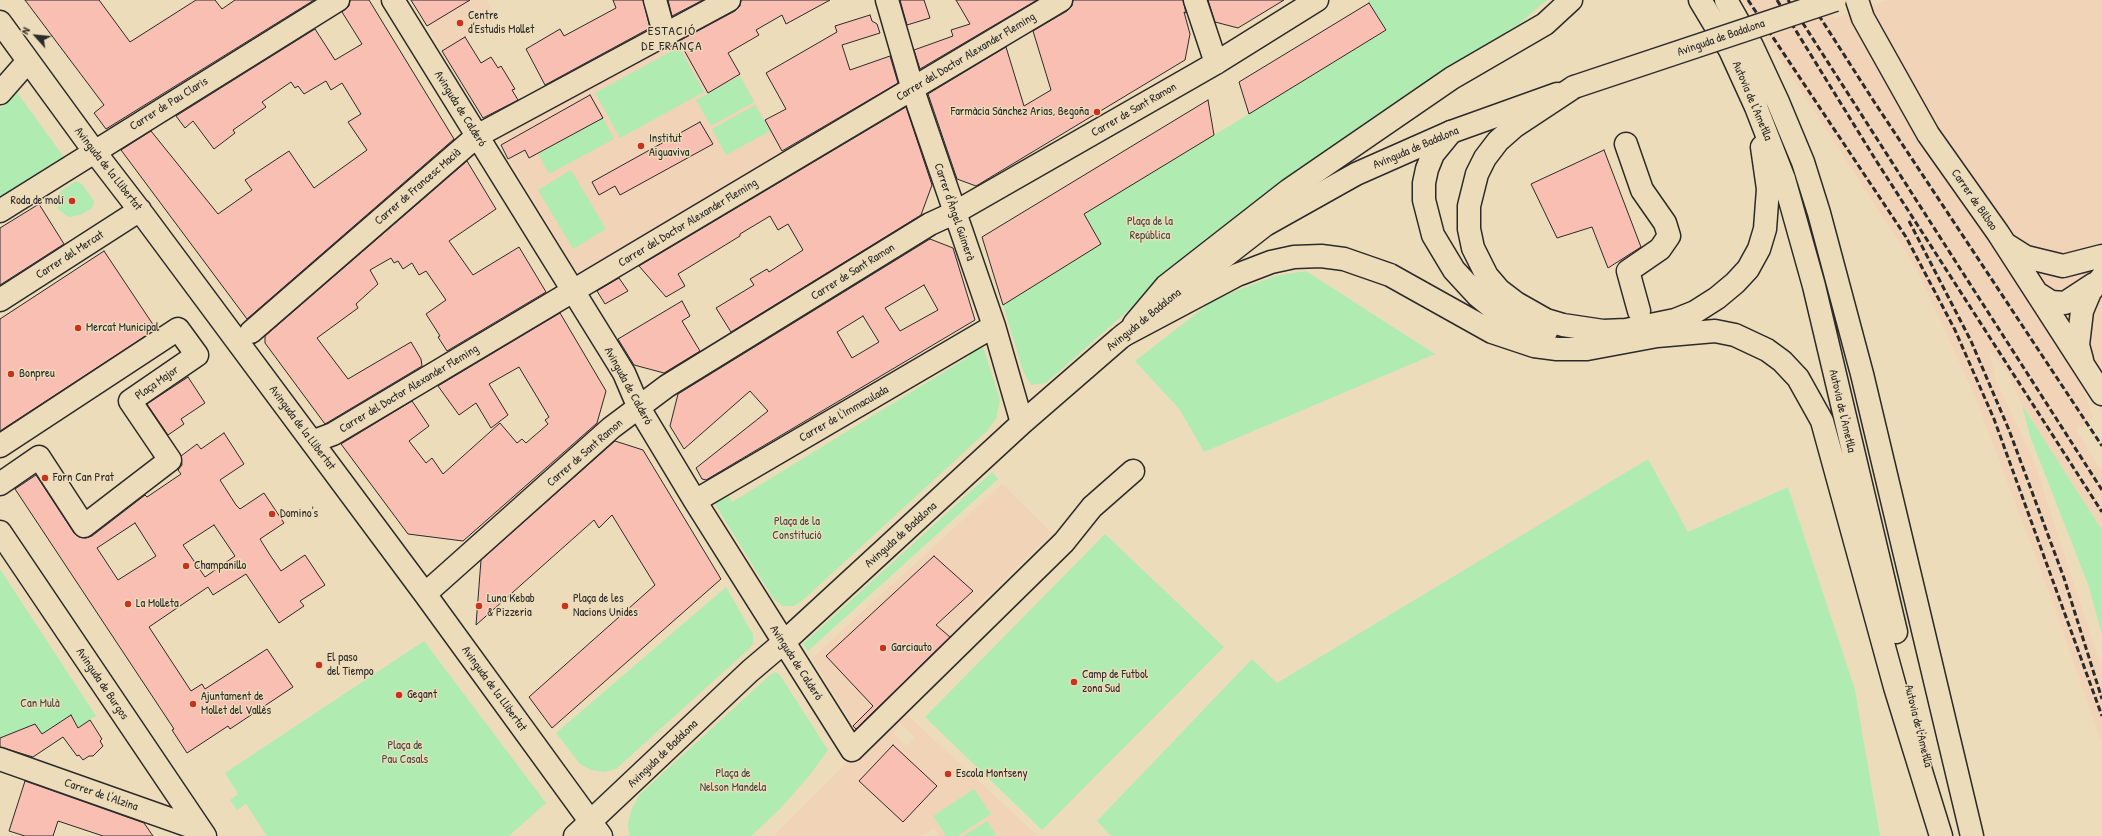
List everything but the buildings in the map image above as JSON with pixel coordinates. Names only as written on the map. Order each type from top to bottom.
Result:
[{"type":"main road","name":"Carrer de Pau Claris","points":[[0,210],[338,0]]},
{"type":"main road","name":"Avinguda de Calderó","points":[[393,0],[572,292],[624,373],[639,408],[695,501],[783,643],[852,750],[1064,542],[1092,508],[1133,472]]},
{"type":"main road","points":[[655,0],[665,36]]},
{"type":"main road","name":"Carrer de Francesc Macià","points":[[251,332],[477,136],[665,36],[729,0]]},
{"type":"main road","name":"Carrer d'Àngel Guimerà","points":[[888,0],[913,90],[994,326],[1022,423]]},
{"type":"main road","name":"Carrer del Doctor Alexander Fleming","points":[[312,442],[333,434],[913,90],[1061,0]]},
{"type":"main road","points":[[1195,0],[1216,63]]},
{"type":"main road","name":"Carrer de Sant Ramon","points":[[425,594],[611,428],[667,386],[930,224],[954,213],[1216,63],[1317,0]]},
{"type":"main road","points":[[1124,335],[1166,286],[1289,190],[1452,78],[1545,24],[1571,0]]},
{"type":"main road","name":"Autovia de l'Ametlla","points":[[1700,0],[1730,50],[1756,107],[1784,179],[1803,244],[1945,836]]},
{"type":"main road","points":[[1726,0],[1752,46],[1778,102],[1803,162],[1819,213],[1862,374],[1972,836]]},
{"type":"main road","name":"Avinguda de Badalona","points":[[589,831],[750,671],[783,643],[1022,423],[1124,335],[1265,225],[1356,174],[1451,132],[1574,87],[1835,0]]},
{"type":"main road","name":"Carrer de Bilbao","points":[[1857,0],[1863,18],[1928,134],[2004,242],[2102,394]]},
{"type":"main road","name":"Avinguda de la Llibertat","points":[[0,22],[94,151],[142,213],[425,594],[589,831]]},
{"type":"main road","points":[[0,93],[28,62]]},
{"type":"main road","points":[[1574,87],[1515,126],[1498,141],[1485,158],[1472,189],[1469,206],[1469,229],[1478,262],[1487,276],[1505,294],[1546,320],[1563,325],[1603,332],[1652,326],[1688,314],[1718,298],[1735,283],[1748,268],[1758,249],[1765,229],[1768,208],[1766,167],[1756,107]]},
{"type":"main road","points":[[1451,132],[1433,154],[1427,169],[1424,183],[1424,200],[1433,235],[1442,253],[1454,270],[1478,296],[1494,309],[1528,327],[1542,332],[1577,338],[1625,342]]},
{"type":"main road","points":[[1626,144],[1642,190],[1665,223],[1669,236],[1660,249],[1628,271],[1639,311]]},
{"type":"main road","points":[[45,290],[40,283],[142,213]]},
{"type":"main road","name":"Carrer del Mercat","points":[[0,300],[142,213]]},
{"type":"main road","points":[[2004,242],[2026,257],[2039,262],[2063,266],[2076,264],[2102,256]]},
{"type":"main road","points":[[1124,335],[1236,275],[1271,262],[1294,257],[1321,256],[1344,259],[1390,275],[1478,324],[1516,341],[1557,349],[1587,349],[1692,332],[1715,331],[1735,335],[1767,350],[1782,361],[1798,378],[1822,421],[1895,687],[1941,836]]},
{"type":"main road","points":[[2076,264],[2062,271],[2053,280],[2043,301],[2057,304],[2065,303],[2099,280]]},
{"type":"main road","points":[[2086,370],[2080,356],[2078,334],[2085,301],[2099,280]]},
{"type":"main road","name":"Carrer de l'Immaculada","points":[[695,501],[994,326]]},
{"type":"main road","name":"Plaça Major","points":[[0,446],[178,329],[197,355],[130,401],[170,460],[84,526],[39,457],[0,484]]},
{"type":"main road","points":[[1022,423],[1058,404],[1069,403]]},
{"type":"main road","name":"Avinguda de Burgos","points":[[0,532],[203,833]]},
{"type":"main road","name":"Carrer de l'Alzina","points":[[0,759],[161,816],[203,833]]},
{"type":"main road","points":[[166,779],[170,794],[169,806],[161,816],[174,836]]},
{"type":"shaded area","name":"Centre d'Estudis Mollet","points":[[470,0],[486,0],[498,18],[442,51],[427,26]]},
{"type":"shaded area","points":[[1742,0],[1822,0],[1835,18],[1888,0],[2102,0],[2102,412],[2080,379],[2093,418],[2076,430],[2102,471],[2102,530],[2022,405],[2007,372],[1989,350],[1996,381],[2033,458],[2102,670],[2102,745],[2054,606],[1974,394],[1916,268]]},
{"type":"shaded area","name":"Institut Aiguaviva","points":[[710,20],[784,154],[582,274],[577,273],[496,137]]},
{"type":"shaded area","name":"Garciauto","points":[[1002,484],[1052,533],[983,600],[952,638],[860,738],[812,658]]},
{"type":"shaded area","name":"Escola Montseny","points":[[901,709],[1038,836],[997,836],[987,821],[963,836],[958,836],[991,814],[933,816],[946,836],[939,836],[934,828],[922,836],[773,836]],"holes":[[[901,724],[915,738],[907,746],[893,733]],[[893,745],[937,786],[903,822],[859,781]]]},
{"type":"green space","name":"Plaça de la República","points":[[1368,0],[1547,0],[1518,25],[1437,76],[1208,240],[1046,383],[1031,385],[1023,371],[1003,305],[1101,244],[1084,214],[1386,31]]},
{"type":"green space","points":[[679,47],[704,92],[620,138],[595,93]]},
{"type":"green space","points":[[740,76],[754,102],[711,126],[696,100]]},
{"type":"green space","points":[[16,91],[64,157],[0,198],[0,109]]},
{"type":"green space","points":[[755,105],[770,131],[726,155],[712,129]]},
{"type":"green space","points":[[603,118],[614,139],[549,174],[538,154]]},
{"type":"green space","points":[[571,170],[606,229],[573,249],[538,190]]},
{"type":"green space","points":[[76,181],[82,184],[94,201],[94,204],[92,208],[80,215],[68,217],[58,209],[56,198],[62,190]]},
{"type":"green space","points":[[1306,271],[1435,354],[1204,452],[1180,410],[1135,361],[1215,299],[1275,276]]},
{"type":"green space","name":"Plaça de la Constitució","points":[[981,341],[1000,400],[996,419],[987,431],[803,600],[794,606],[782,606],[773,598],[713,501],[727,493],[732,502],[970,356],[968,350]]},
{"type":"green space","points":[[2022,405],[2102,530],[2102,635],[2089,587],[2030,436]]},
{"type":"green space","points":[[1648,459],[1688,532],[1788,487],[1855,690],[1880,836],[1111,836],[1097,821],[1252,659],[1277,683]]},
{"type":"green space","points":[[992,472],[998,479],[808,651],[803,644]]},
{"type":"green space","name":"Camp de Futbol zona Sud","points":[[1105,534],[1224,647],[1042,830],[925,717]]},
{"type":"green space","name":"Can Mulà","points":[[0,569],[96,716],[32,758],[0,747]]},
{"type":"green space","points":[[726,587],[753,634],[753,643],[750,648],[616,769],[604,772],[591,770],[580,764],[556,733]]},
{"type":"green space","name":"Plaça de Pau Casals","points":[[424,641],[546,803],[509,836],[267,836],[246,804],[237,810],[230,800],[238,794],[225,773]]},
{"type":"green space","name":"Plaça de Nelson Mandela","points":[[775,672],[780,675],[828,750],[810,775],[779,810],[751,836],[629,836],[628,823],[632,808],[640,794]]},
{"type":"green space","points":[[974,789],[991,814],[958,836],[946,836],[933,816]]},
{"type":"green space","points":[[987,821],[997,836],[963,836]]},
{"type":"railway","points":[[1748,0],[1906,237],[1955,330],[1994,419],[2102,716]]},
{"type":"railway","points":[[1777,0],[1877,162],[2102,512]]},
{"type":"railway","points":[[1788,0],[2102,490]]},
{"type":"railway","points":[[1809,0],[1873,100],[2102,446]]},
{"type":"railway","points":[[1909,221],[1971,341],[2009,430],[2064,578],[2102,699]]},
{"type":"place","name":"Centre d'Estudis Mollet","points":[[460,23]]},
{"type":"place","name":"Farmàcia Sánchez Arias, Begoña","points":[[1097,112]]},
{"type":"place","name":"Institut Aiguaviva","points":[[641,146]]},
{"type":"place","name":"Roda de molí","points":[[72,201]]},
{"type":"place","name":"Mercat Municipal","points":[[78,328]]},
{"type":"place","name":"Bonpreu","points":[[11,374]]},
{"type":"place","name":"Forn Can Prat","points":[[45,478]]},
{"type":"place","name":"Domino's","points":[[272,514]]},
{"type":"place","name":"Champanillo","points":[[186,566]]},
{"type":"place","name":"La Molleta","points":[[128,604]]},
{"type":"place","name":"Luna Kebab & Pizzeria","points":[[479,606]]},
{"type":"place","name":"Plaça de les Nacions Unides","points":[[565,606]]},
{"type":"place","name":"Garciauto","points":[[883,648]]},
{"type":"place","name":"El paso del Tiempo","points":[[319,665]]},
{"type":"place","name":"Camp de Futbol zona Sud","points":[[1074,682]]},
{"type":"place","name":"Gegant","points":[[399,695]]},
{"type":"place","name":"Ajuntament de Mollet del Vallès","points":[[193,704]]},
{"type":"place","name":"Escola Montseny","points":[[948,774]]},
{"type":"district","name":"ESTACIÓ DE FRANÇA","points":[[672,40]]}]
